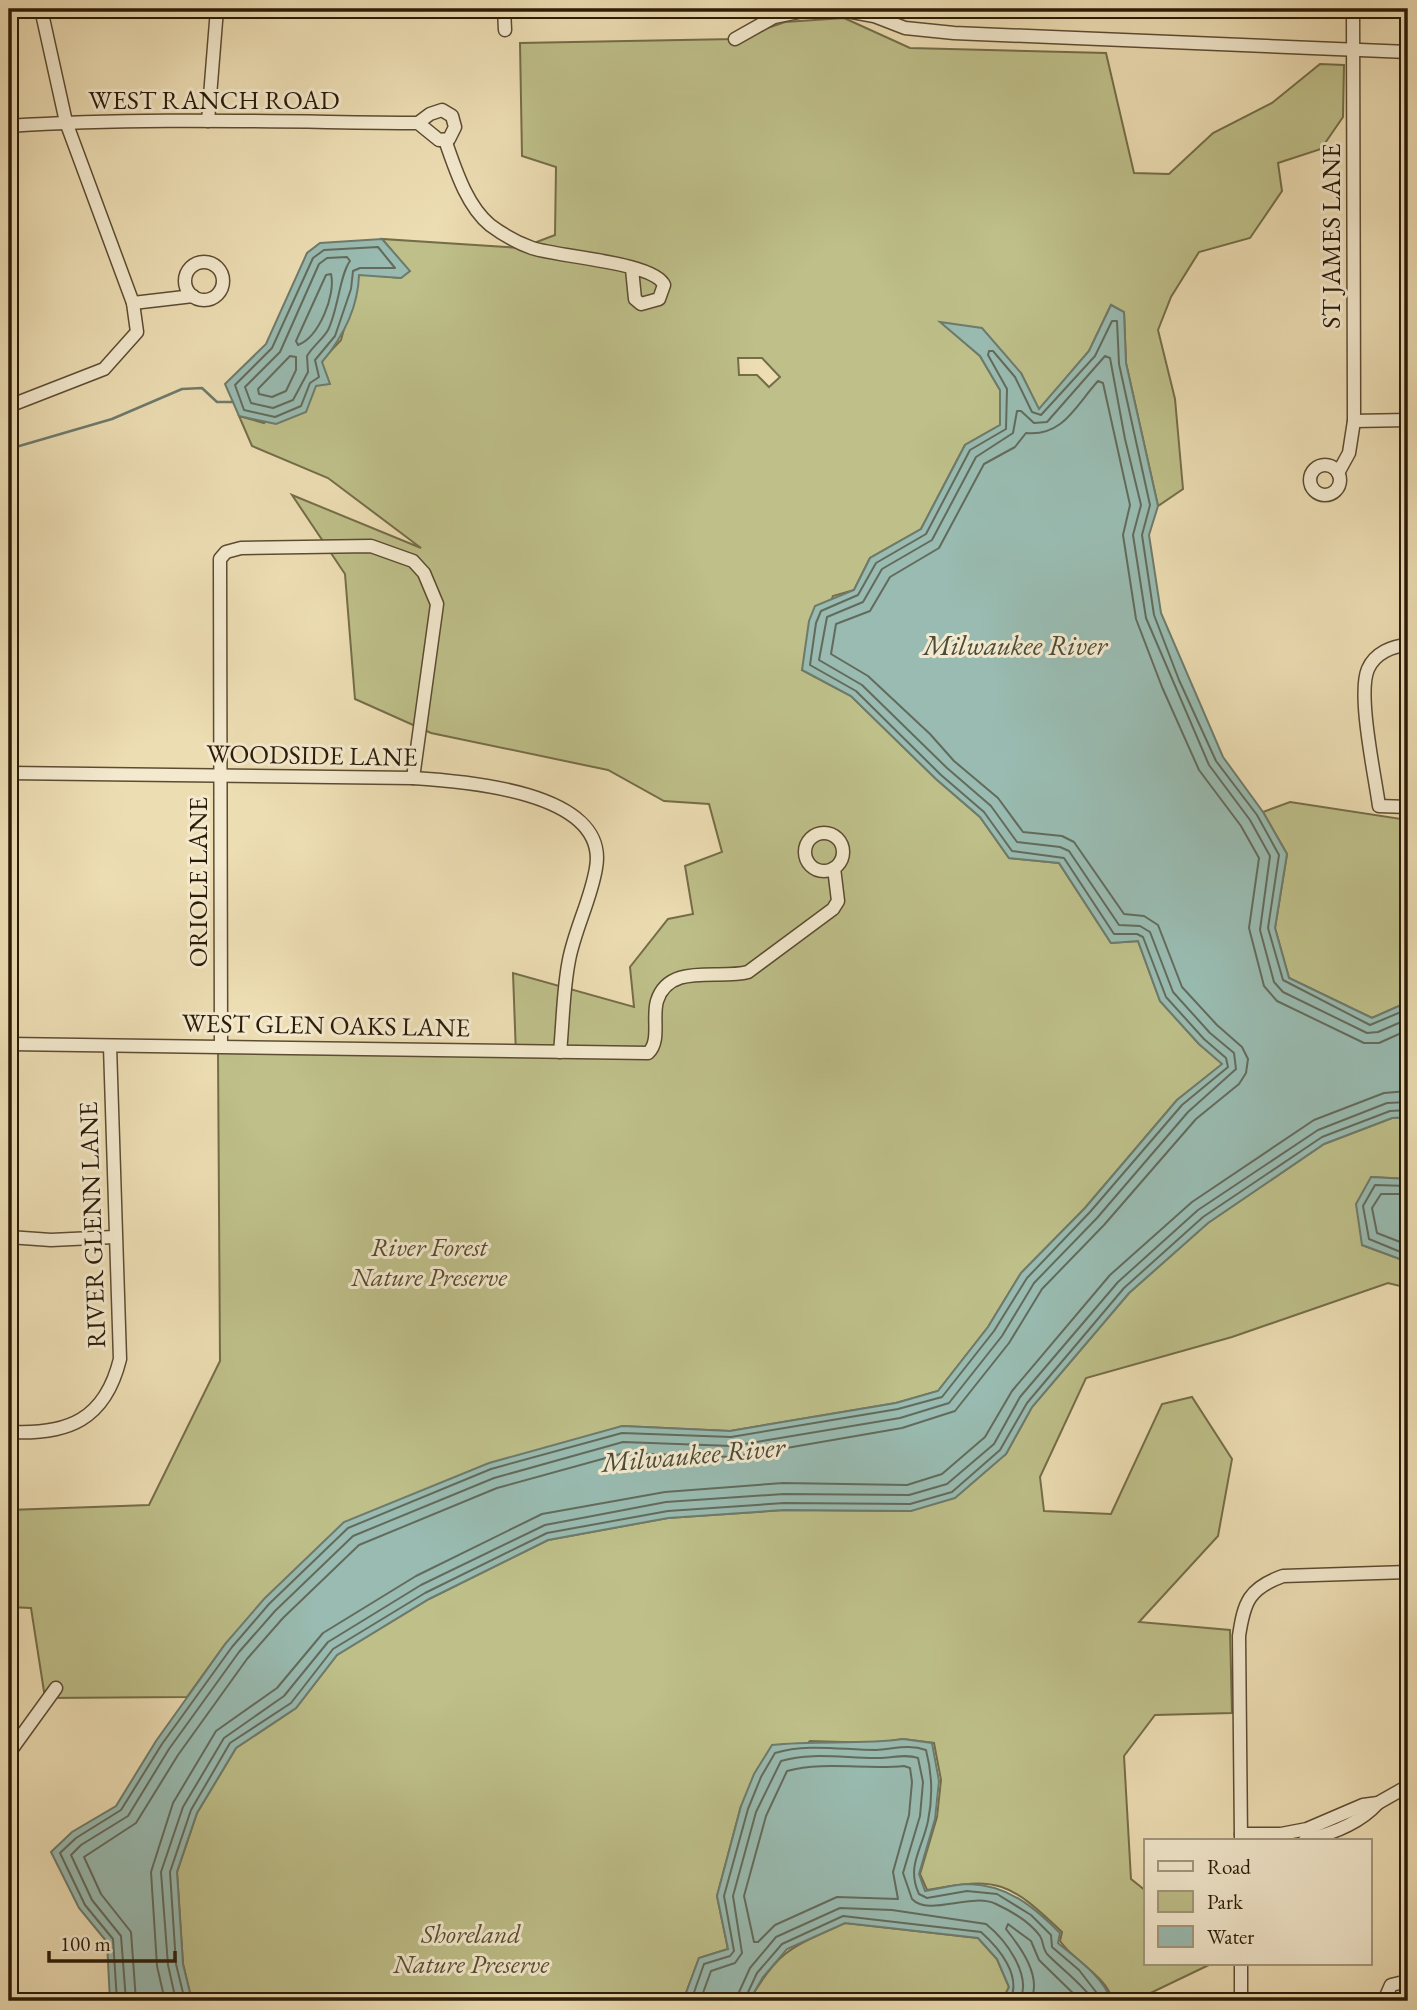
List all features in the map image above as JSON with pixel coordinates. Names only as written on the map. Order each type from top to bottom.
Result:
[{"type":"street","points":[[9,405],[104,369],[137,332],[133,303],[66,122],[41,9]]},
{"type":"street","points":[[208,121],[217,9]]},
{"type":"street","points":[[504,9],[505,30]]},
{"type":"street","points":[[735,39],[774,17],[813,9]]},
{"type":"street","points":[[836,9],[874,16],[905,28],[954,33],[1133,38],[1408,52]]},
{"type":"street","name":"ST JAMES LANE","points":[[1338,473],[1349,453],[1354,421],[1353,9]]},
{"type":"street","name":"WEST RANCH ROAD","points":[[9,126],[66,122],[418,123],[435,111],[448,112],[455,127],[445,140]]},
{"type":"street","points":[[418,123],[433,137],[445,140],[470,199],[488,224],[534,249],[632,269]]},
{"type":"street","points":[[133,303],[193,296]]},
{"type":"street","points":[[1354,421],[1408,420]]},
{"type":"street","name":"ORIOLE LANE","points":[[220,1046],[220,559],[226,552],[241,548],[371,546],[412,561],[424,573],[437,604],[414,778]]},
{"type":"street","points":[[1408,645],[1396,646],[1377,656],[1368,669],[1364,690],[1379,806],[1408,807]]},
{"type":"street","name":"WOODSIDE LANE","points":[[9,773],[414,778],[492,785],[543,801],[586,826],[595,843],[597,867],[569,959],[560,1052]]},
{"type":"street","name":"WEST GLEN OAKS LANE","points":[[9,1044],[643,1054],[654,1047],[657,999],[665,987],[677,978],[687,976],[732,977],[748,972],[833,909],[838,901],[834,868]]},
{"type":"street","name":"RIVER GLENN LANE","points":[[9,1435],[48,1432],[90,1415],[104,1401],[120,1359],[114,1237],[110,1046]]},
{"type":"street","points":[[9,1237],[51,1240],[114,1237]]},
{"type":"street","points":[[1408,1572],[1283,1576],[1266,1582],[1253,1593],[1244,1606],[1239,1636],[1241,1837],[1282,1837],[1328,1828],[1367,1815],[1378,1802],[1408,1786]]},
{"type":"street","points":[[9,1753],[56,1688]]},
{"type":"street","points":[[1307,1839],[1328,1828]]},
{"type":"street","points":[[1241,1965],[1241,2001]]},
{"type":"street","points":[[1384,2001],[1391,1984],[1408,1981]]},
{"type":"green space","name":"River Forest Nature Preserve","points":[[844,18],[910,48],[1106,53],[1134,173],[1169,174],[1213,133],[1272,103],[1320,64],[1344,65],[1343,117],[1321,149],[1278,163],[1282,191],[1250,238],[1199,252],[1171,297],[1158,330],[1175,399],[1183,489],[1158,506],[1126,363],[1124,312],[1111,305],[1089,351],[1039,410],[1021,373],[942,323],[980,356],[1000,390],[1000,425],[965,445],[921,529],[870,558],[854,590],[833,596],[802,670],[851,696],[936,779],[980,817],[1009,858],[1059,863],[1111,943],[1138,941],[1160,1001],[1199,1044],[1223,1064],[1177,1100],[1085,1208],[1021,1273],[988,1327],[938,1391],[896,1403],[730,1431],[622,1426],[280,1586],[226,1643],[187,1697],[45,1698],[31,1608],[9,1607],[9,1510],[149,1505],[220,1361],[218,1051],[516,1055],[513,973],[634,1007],[630,967],[668,919],[693,914],[685,866],[722,852],[709,804],[664,801],[608,770],[431,733],[355,699],[345,574],[292,495],[421,548],[328,478],[252,446],[239,416],[264,423],[341,340],[359,274],[401,278],[409,271],[382,239],[521,248],[555,235],[556,167],[522,156],[520,43],[735,39],[785,22]],"holes":[[[738,358],[762,358],[780,377],[769,387],[757,375],[739,375]]]},
{"type":"green space","points":[[1290,802],[1408,820],[1408,1002],[1372,1018],[1289,978],[1275,928],[1287,854],[1263,812]]},
{"type":"green space","name":"Shoreland Nature Preserve","points":[[1408,1117],[1408,1179],[1371,1177],[1362,1245],[1408,1262],[1408,1288],[1388,1283],[1232,1337],[1086,1378],[1040,1477],[1044,1511],[1111,1514],[1162,1404],[1192,1397],[1232,1459],[1218,1536],[1139,1622],[1230,1630],[1232,1713],[1155,1715],[1124,1756],[1131,1879],[1144,1889],[1144,1965],[1209,1965],[1134,2001],[1113,2001],[1097,1976],[1060,1941],[1062,1932],[1015,1893],[987,1884],[927,1890],[920,1874],[937,1817],[941,1780],[934,1743],[903,1739],[877,1743],[810,1741],[741,1806],[717,1896],[728,1949],[699,1958],[683,2001],[192,2001],[183,1964],[177,1872],[197,1813],[236,1748],[296,1708],[337,1655],[429,1599],[548,1540],[668,1518],[784,1510],[911,1511],[1006,1454],[1032,1407],[1129,1293],[1208,1223],[1324,1144],[1392,1118]]},
{"type":"green space","points":[[845,1923],[978,1938],[997,1959],[1009,1987],[1002,2001],[749,2001],[769,1970],[788,1952]]},
{"type":"water","points":[[382,239],[410,271],[401,278],[359,275],[356,299],[348,322],[322,362],[330,384],[316,386],[306,412],[276,424],[239,416],[225,384],[266,344],[307,253],[320,243]]},
{"type":"water","name":"Milwaukee River","points":[[1111,305],[1124,312],[1126,363],[1158,506],[1149,535],[1161,613],[1223,757],[1263,812],[1287,854],[1275,928],[1289,978],[1372,1018],[1408,1002],[1408,1117],[1392,1118],[1324,1144],[1208,1223],[1129,1293],[1032,1407],[1006,1454],[955,1498],[911,1511],[784,1510],[668,1518],[548,1540],[429,1599],[337,1655],[296,1708],[236,1748],[197,1813],[177,1872],[183,1964],[192,2001],[110,2001],[107,1942],[79,1908],[51,1852],[72,1832],[116,1806],[156,1741],[226,1643],[264,1599],[344,1522],[489,1463],[622,1426],[730,1431],[896,1403],[938,1391],[988,1327],[1021,1273],[1085,1208],[1177,1100],[1222,1064],[1199,1044],[1160,1001],[1138,941],[1111,943],[1059,863],[1009,858],[980,817],[936,779],[851,696],[802,670],[809,621],[815,606],[854,590],[870,558],[921,529],[965,445],[1000,425],[1000,390],[980,356],[940,322],[982,328],[1021,373],[1039,409],[1089,351]]},
{"type":"water","points":[[1371,1177],[1408,1179],[1408,1262],[1362,1245],[1356,1204]]},
{"type":"water","points":[[903,1739],[932,1743],[939,1781],[935,1819],[919,1874],[925,1891],[969,1884],[983,1885],[1019,1899],[1060,1933],[1058,1943],[1096,1976],[1111,2001],[1002,2001],[1009,1987],[997,1959],[978,1938],[845,1923],[787,1949],[763,1977],[749,2001],[683,2001],[699,1958],[728,1949],[717,1896],[741,1806],[754,1774],[772,1745]]},
{"type":"waterway","points":[[9,449],[112,419],[182,389],[202,388],[217,402],[233,402]]}]
